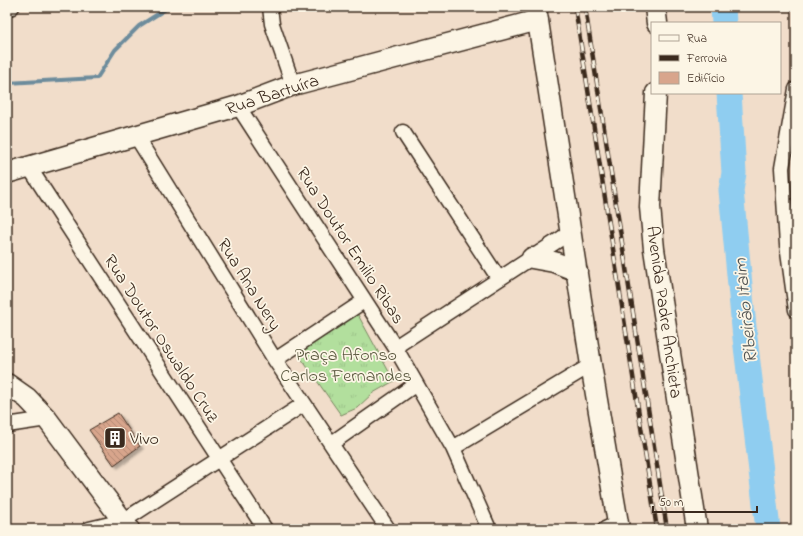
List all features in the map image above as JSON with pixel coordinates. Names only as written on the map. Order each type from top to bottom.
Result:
[{"type":"main road","points":[[655,7],[657,22]]},
{"type":"main road","name":"Rua Bartuíra","points":[[7,173],[238,106],[293,85],[537,14]]},
{"type":"main road","points":[[537,14],[577,271],[614,527]]},
{"type":"main road","name":"Avenida Padre Anchieta","points":[[656,94],[650,207],[654,249],[698,529]]},
{"type":"main road","points":[[532,258],[554,262],[577,271]]},
{"type":"main road","points":[[7,384],[27,398],[47,419],[126,525]]},
{"type":"street","points":[[7,9],[12,7]]},
{"type":"street","points":[[270,7],[272,24],[293,85]]},
{"type":"street","points":[[796,90],[789,170],[787,245],[796,310]]},
{"type":"street","name":"Rua Doutor Emilio Ribas","points":[[238,106],[395,347],[453,448],[489,529]]},
{"type":"street","points":[[403,132],[498,279]]},
{"type":"street","name":"Rua Ana Nery","points":[[136,136],[275,360],[304,404],[332,442],[388,529]]},
{"type":"street","name":"Rua Doutor Oswaldo Cruz","points":[[29,167],[265,529]]},
{"type":"street","points":[[395,347],[571,232]]},
{"type":"street","points":[[275,360],[364,301]]},
{"type":"street","points":[[453,448],[591,365]]},
{"type":"street","points":[[332,442],[416,384]]},
{"type":"street","points":[[89,529],[126,525],[218,458],[304,404]]},
{"type":"street","points":[[7,424],[47,419]]},
{"type":"green space","name":"Praça Afonso Carlos Fernandes","points":[[357,313],[394,381],[373,393],[357,408],[341,415],[298,354]]},
{"type":"building","name":"Vivo","points":[[118,413],[140,446],[114,465],[89,430]]},
{"type":"waterway","points":[[7,83],[97,78],[115,50],[139,26],[169,7]]},
{"type":"waterway","name":"Ribeirão Itaim","points":[[723,7],[724,22]]},
{"type":"waterway","name":"Ribeirão Itaim","points":[[729,94],[734,173],[731,190],[745,338],[768,529]]},
{"type":"railway","points":[[575,7],[657,529]]},
{"type":"railway","points":[[585,7],[667,529]]},
{"type":"place","name":"Vivo","points":[[115,438]]}]
